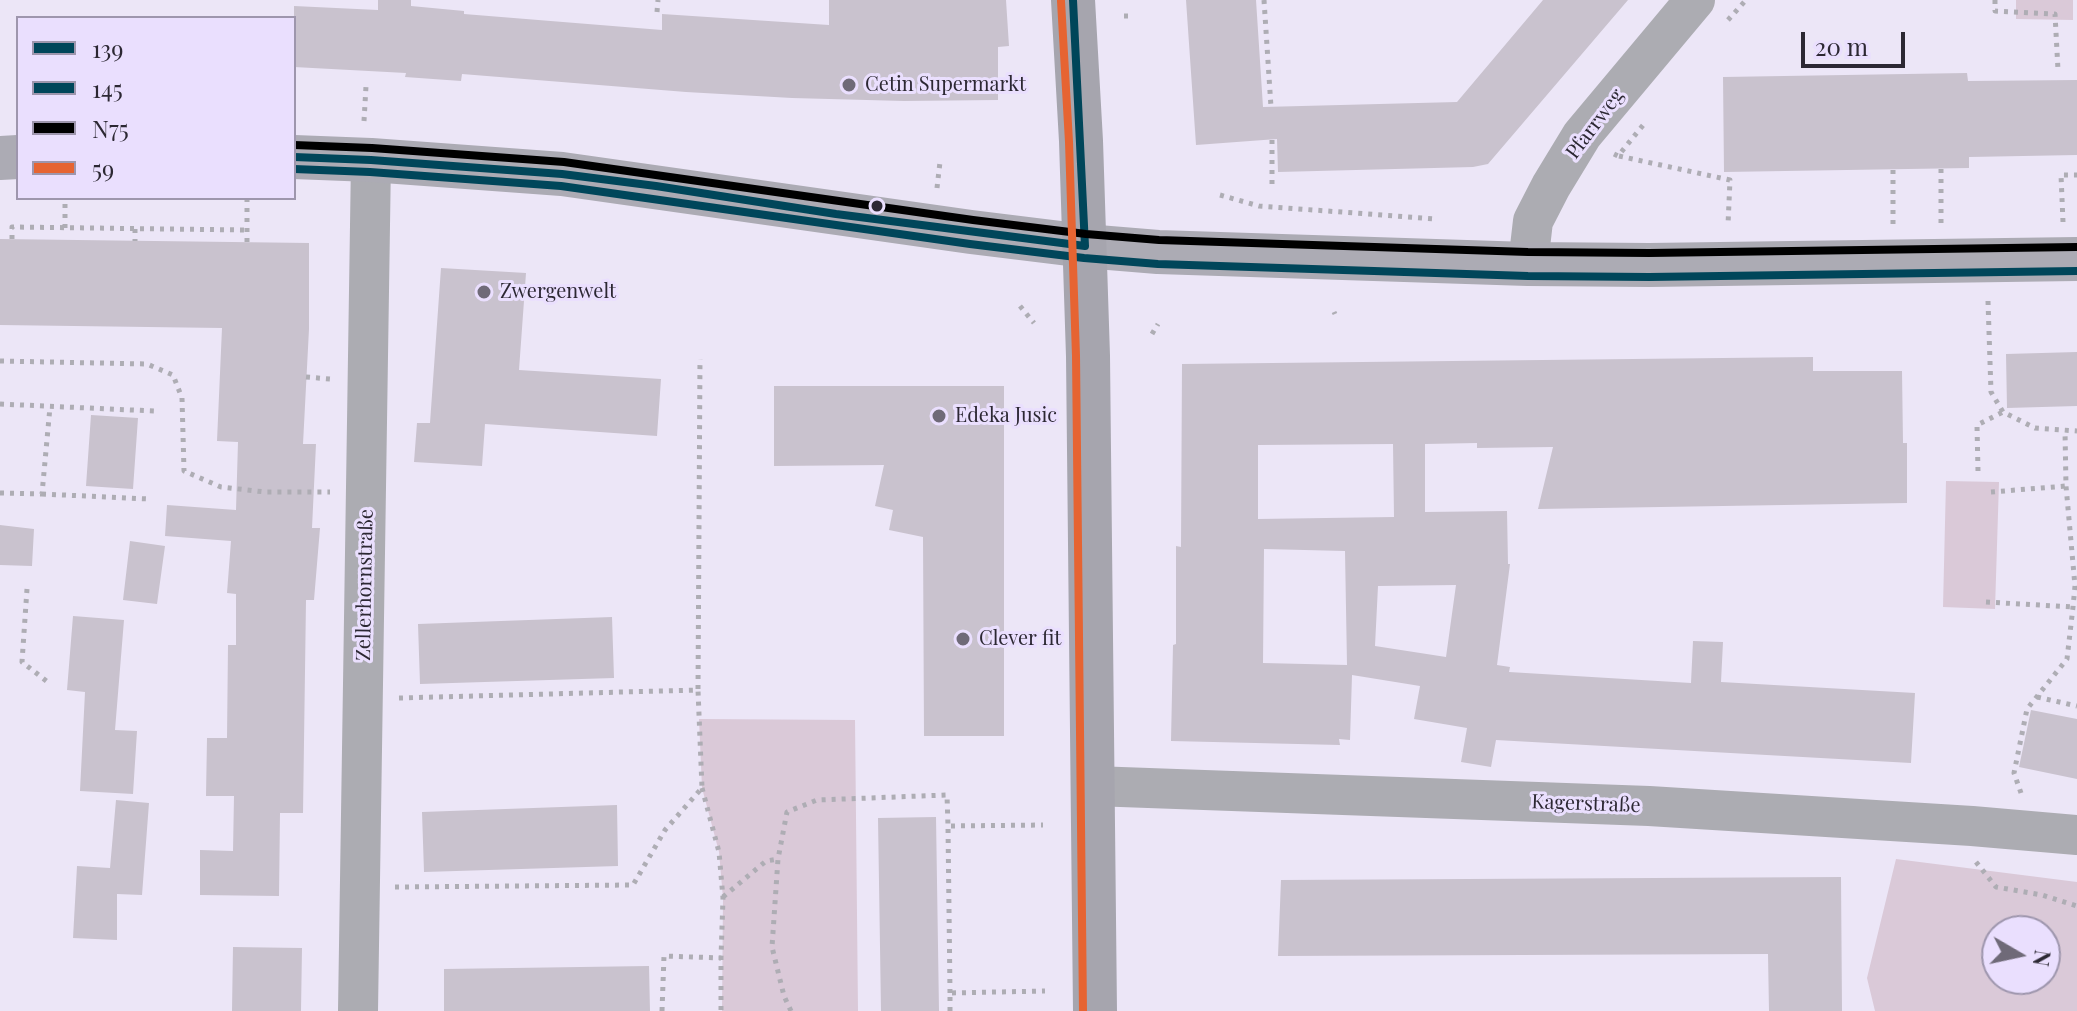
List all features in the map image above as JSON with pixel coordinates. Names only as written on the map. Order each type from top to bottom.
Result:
[{"type":"main road","points":[[1073,0],[1085,246],[1095,1011]]},
{"type":"street","name":"Pfarrweg","points":[[1528,264],[1533,221],[1582,135],[1695,0]]},
{"type":"street","points":[[296,157],[368,142],[836,214],[1085,246],[1158,252],[1649,265],[2070,241]]},
{"type":"street","name":"Zellerhornstraße","points":[[358,1011],[368,142]]},
{"type":"street","name":"Kagerstraße","points":[[1093,786],[1649,806],[2077,835]]},
{"type":"path","points":[[657,12],[658,0]]},
{"type":"path","points":[[1264,0],[1271,107]]},
{"type":"path","points":[[1995,0],[1995,11],[2055,14],[2058,70]]},
{"type":"path","points":[[366,86],[368,142]]},
{"type":"path","points":[[1272,140],[1272,186]]},
{"type":"path","points":[[1618,156],[1730,180],[1728,226]]},
{"type":"path","points":[[930,188],[938,188],[940,162]]},
{"type":"path","points":[[1893,169],[1893,225]]},
{"type":"path","points":[[1941,169],[1941,224]]},
{"type":"path","points":[[2070,241],[2061,175],[2077,175]]},
{"type":"path","points":[[1220,195],[1259,206],[1438,219]]},
{"type":"path","points":[[65,200],[65,228]]},
{"type":"path","points":[[247,200],[247,242]]},
{"type":"path","points":[[12,239],[12,227],[247,230]]},
{"type":"path","points":[[135,229],[135,241]]},
{"type":"path","points":[[1988,301],[1991,392],[2003,412],[2035,428],[2077,431]]},
{"type":"path","points":[[1020,306],[1034,323]]},
{"type":"path","points":[[1152,334],[1158,324]]},
{"type":"path","points":[[700,359],[698,690],[702,788],[719,852],[723,898],[721,1011]]},
{"type":"path","points":[[0,361],[147,364],[173,375],[182,398],[184,471],[221,487],[265,492],[366,493]]},
{"type":"path","points":[[0,404],[154,411]]},
{"type":"path","points":[[42,494],[50,407]]},
{"type":"path","points":[[1978,471],[1977,425],[2003,412]]},
{"type":"path","points":[[2015,768],[2027,709],[2067,659],[2075,586],[2066,486],[2065,431]]},
{"type":"path","points":[[1991,492],[2066,486]]},
{"type":"path","points":[[0,493],[149,499]]},
{"type":"path","points":[[27,589],[22,662],[49,683]]},
{"type":"path","points":[[1986,602],[2073,607]]},
{"type":"path","points":[[363,699],[698,690]]},
{"type":"path","points":[[2037,697],[2077,706]]},
{"type":"path","points":[[360,887],[633,885],[665,830],[702,788]]},
{"type":"path","points":[[791,1011],[784,996],[772,947],[778,859],[787,812],[817,800],[947,795],[950,1011]]},
{"type":"path","points":[[948,826],[1043,825]]},
{"type":"path","points":[[1972,826],[1974,860],[1996,887],[2042,895],[2077,906]]},
{"type":"path","points":[[723,898],[766,861],[778,859]]},
{"type":"path","points":[[662,1011],[664,956],[721,958]]},
{"type":"path","points":[[950,993],[1045,991]]},
{"type":"shaded area","points":[[2016,0],[2073,0],[2073,20],[2016,19]]},
{"type":"shaded area","points":[[1946,481],[1999,482],[1995,609],[1943,607]]},
{"type":"shaded area","points":[[699,719],[855,720],[858,1011],[722,1011],[723,898],[719,852],[702,788]]},
{"type":"shaded area","points":[[1896,859],[2077,882],[2077,1011],[1875,1011],[1867,978]]},
{"type":"building","points":[[378,0],[411,0],[411,6],[464,11],[464,14],[662,30],[662,14],[829,25],[829,0],[1006,0],[1009,46],[998,47],[998,100],[792,98],[462,74],[461,81],[405,77],[406,73],[296,67],[294,6],[378,10]]},
{"type":"building","points":[[1186,0],[1256,0],[1263,107],[1457,102],[1543,0],[1628,0],[1488,164],[1473,167],[1278,172],[1277,139],[1196,145]]},
{"type":"building","points":[[1967,73],[1968,81],[2077,80],[2077,155],[1969,157],[1969,168],[1724,172],[1723,77]]},
{"type":"building","points":[[0,239],[309,243],[309,329],[303,444],[316,444],[312,528],[320,528],[314,600],[306,600],[303,813],[280,813],[279,896],[200,895],[200,850],[233,851],[234,796],[206,796],[207,738],[227,738],[228,645],[236,645],[236,594],[227,593],[231,541],[165,536],[167,505],[236,510],[238,442],[217,441],[222,328],[0,325]]},
{"type":"building","points":[[441,268],[526,273],[519,370],[661,379],[657,436],[485,424],[482,466],[414,462],[417,423],[430,423]]},
{"type":"building","points":[[2077,352],[2077,406],[2007,408],[2006,354]]},
{"type":"building","points":[[1813,357],[1813,371],[1902,371],[1907,503],[1538,509],[1553,447],[1477,448],[1477,443],[1425,444],[1425,512],[1507,511],[1510,564],[1497,665],[1510,667],[1509,672],[1691,683],[1693,641],[1723,642],[1721,682],[1915,693],[1911,763],[1496,740],[1491,767],[1461,762],[1467,728],[1414,719],[1420,686],[1352,675],[1350,740],[1339,739],[1340,745],[1171,741],[1173,645],[1176,644],[1176,546],[1181,547],[1182,364]],"holes":[[[1393,444],[1394,517],[1258,519],[1258,445]],[[1264,549],[1345,551],[1347,665],[1263,663]],[[1456,585],[1446,657],[1375,646],[1378,586]]]},
{"type":"building","points":[[774,386],[1004,386],[1004,736],[924,736],[923,537],[889,530],[893,510],[875,506],[884,465],[774,466]]},
{"type":"building","points":[[91,415],[138,418],[133,489],[86,486]]},
{"type":"building","points":[[0,525],[34,529],[32,566],[0,565]]},
{"type":"building","points":[[130,541],[165,546],[157,604],[123,600]]},
{"type":"building","points":[[73,616],[124,620],[115,730],[137,731],[133,794],[80,791],[85,692],[67,690]]},
{"type":"building","points":[[612,617],[614,678],[420,684],[418,624]]},
{"type":"building","points":[[2031,710],[2077,719],[2077,779],[2019,767]]},
{"type":"building","points":[[116,800],[149,803],[142,895],[117,894],[117,940],[73,938],[77,866],[110,868]]},
{"type":"building","points":[[617,805],[618,866],[424,872],[422,812]]},
{"type":"building","points":[[936,817],[939,1011],[881,1011],[878,818]]},
{"type":"building","points":[[1841,877],[1842,1011],[1769,1011],[1768,954],[1278,956],[1281,880]]},
{"type":"building","points":[[233,947],[302,948],[301,1011],[232,1011]]},
{"type":"building","points":[[649,966],[650,1011],[444,1011],[444,969]]},
{"type":"transit line","name":"139","points":[[1073,0],[1085,246]]},
{"type":"transit line","name":"59","points":[[1061,1],[1076,356],[1083,1011]]},
{"type":"transit line","name":"N75","points":[[296,145],[564,162],[973,220],[1159,240],[1649,253],[2077,247]]},
{"type":"transit line","name":"139","points":[[296,157],[562,174],[1085,246]]},
{"type":"transit line","name":"145","points":[[296,169],[561,186],[970,244],[1158,264],[1649,277],[2077,271]]},
{"type":"place","name":"Cetin Supermarkt","points":[[849,85]]},
{"type":"place","name":"Zwergenwelt","points":[[484,292]]},
{"type":"place","name":"Edeka Jusic","points":[[939,416]]},
{"type":"place","name":"Clever fit","points":[[963,639]]}]
